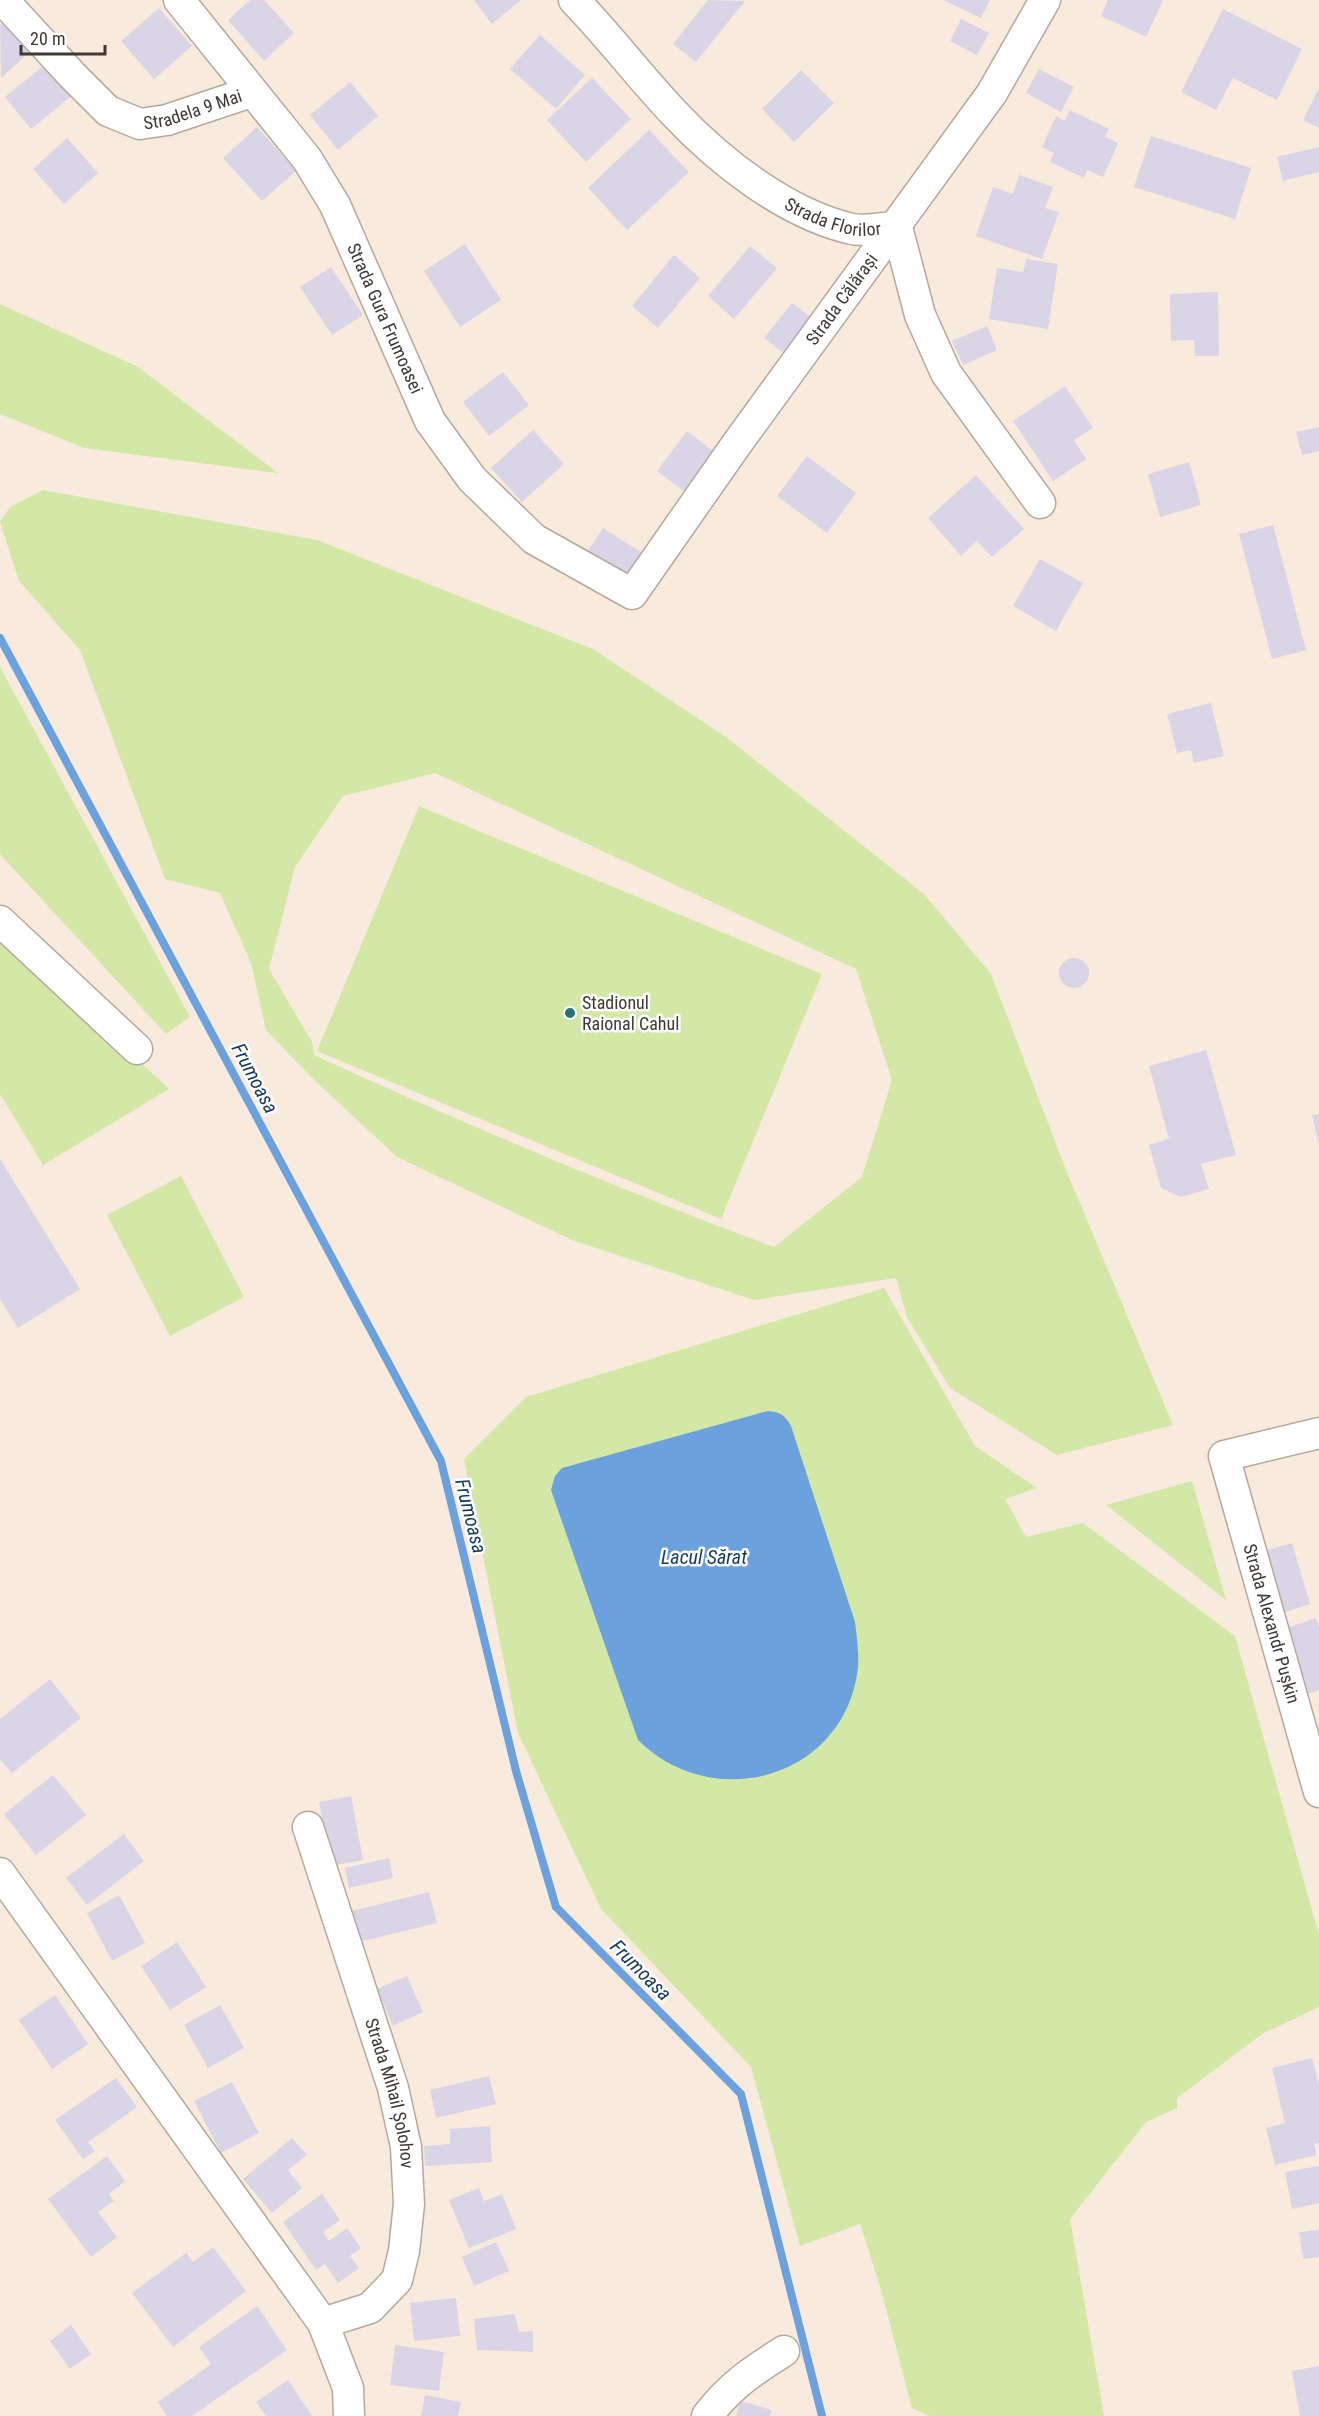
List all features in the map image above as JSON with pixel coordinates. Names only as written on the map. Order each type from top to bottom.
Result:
[{"type":"street","name":"Stradela 9 Mai","points":[[3,0],[108,111],[140,124],[167,120],[251,92]]},
{"type":"street","name":"Strada Gura Frumoasei","points":[[179,0],[307,159],[335,205],[430,421],[472,479],[534,539],[632,594]]},
{"type":"street","name":"Strada Florilor","points":[[574,0],[607,34],[674,113],[759,186],[810,216],[854,230],[897,226],[920,315],[946,373],[1040,503]]},
{"type":"street","name":"Strada Călărași","points":[[632,594],[736,445],[992,93],[1045,0]]},
{"type":"street","points":[[0,921],[137,1049]]},
{"type":"street","name":"Strada Alexandr Pușkin","points":[[1319,1434],[1224,1456],[1319,1792]]},
{"type":"street","name":"Strada Mihail Șolohov","points":[[308,1827],[393,2088],[405,2146],[409,2204],[404,2251],[397,2280],[370,2308],[323,2323]]},
{"type":"street","points":[[0,1873],[323,2323],[348,2388],[349,2416]]},
{"type":"street","points":[[706,2416],[726,2392],[750,2372],[784,2351]]},
{"type":"green space","points":[[0,304],[138,367],[278,473],[84,448],[0,414]]},
{"type":"green space","points":[[43,490],[317,540],[593,649],[726,737],[924,894],[991,974],[1066,1170],[1173,1425],[1057,1455],[950,1388],[907,1317],[896,1278],[754,1300],[572,1240],[397,1157],[311,1077],[266,1030],[251,963],[220,893],[165,879],[80,650],[19,581],[0,522],[10,507]],"holes":[[[435,773],[856,969],[892,1080],[862,1177],[774,1247],[542,1155],[314,1055],[312,1042],[269,969],[295,867],[343,796]]]},
{"type":"green space","points":[[0,667],[190,1017],[166,1034],[0,854]]},
{"type":"green space","name":"Stadionul Raional Cahul","points":[[419,806],[822,974],[721,1219],[317,1051]]},
{"type":"green space","points":[[0,931],[169,1089],[43,1165],[0,1094]]},
{"type":"green space","points":[[181,1176],[244,1297],[170,1336],[107,1215]]},
{"type":"green space","points":[[884,1288],[975,1446],[1037,1488],[1005,1499],[1026,1537],[1083,1523],[1235,1636],[1319,1935],[1319,2007],[1262,2034],[1177,2098],[1177,2108],[1146,2122],[1070,2219],[1104,2416],[930,2416],[912,2408],[880,2286],[860,2224],[800,2246],[751,2067],[601,1909],[518,1733],[464,1459],[526,1397]]},
{"type":"green space","points":[[1192,1481],[1226,1600],[1106,1505]]},
{"type":"water","name":"Lacul Sărat","points":[[768,1411],[782,1415],[791,1426],[855,1622],[858,1668],[848,1706],[829,1736],[803,1759],[772,1773],[738,1779],[703,1776],[669,1763],[638,1740],[551,1490],[555,1476],[562,1468]]},
{"type":"building","points":[[250,0],[264,0],[294,33],[264,61],[228,20]]},
{"type":"building","points":[[474,0],[521,0],[492,24]]},
{"type":"building","points":[[708,0],[745,1],[696,62],[673,44]]},
{"type":"building","points":[[943,0],[990,0],[981,18]]},
{"type":"building","points":[[1108,0],[1163,0],[1146,37],[1101,16]]},
{"type":"building","points":[[159,8],[192,46],[154,79],[121,41]]},
{"type":"building","points":[[1223,9],[1302,49],[1277,100],[1233,78],[1216,110],[1181,92]]},
{"type":"building","points":[[961,19],[989,33],[977,55],[950,41]]},
{"type":"building","points":[[4,22],[31,51],[1,78],[0,25]]},
{"type":"building","points":[[540,35],[585,75],[556,109],[510,69]]},
{"type":"building","points":[[48,62],[74,94],[31,129],[5,97]]},
{"type":"building","points":[[1039,69],[1074,87],[1061,112],[1026,93]]},
{"type":"building","points":[[801,70],[834,103],[794,142],[762,109]]},
{"type":"building","points":[[592,78],[631,119],[586,162],[547,120]]},
{"type":"building","points":[[350,82],[378,116],[338,150],[310,115]]},
{"type":"building","points":[[1319,88],[1319,128],[1303,120]]},
{"type":"building","points":[[1070,110],[1109,129],[1105,137],[1118,143],[1103,177],[1087,170],[1084,178],[1050,162],[1054,153],[1042,147],[1056,116],[1065,121]]},
{"type":"building","points":[[257,127],[296,171],[262,201],[223,158]]},
{"type":"building","points":[[649,130],[689,172],[627,230],[588,188]]},
{"type":"building","points":[[1151,136],[1251,168],[1235,219],[1134,187]]},
{"type":"building","points":[[67,138],[98,173],[64,204],[33,169]]},
{"type":"building","points":[[1319,147],[1319,172],[1283,181],[1277,157]]},
{"type":"building","points":[[1019,175],[1053,187],[1045,208],[1059,212],[1042,259],[976,236],[993,187],[1013,194]]},
{"type":"building","points":[[465,244],[501,300],[460,327],[424,271]]},
{"type":"building","points":[[750,246],[777,268],[734,319],[708,296]]},
{"type":"building","points":[[674,255],[700,278],[658,328],[632,306]]},
{"type":"building","points":[[1026,259],[1058,264],[1048,329],[989,319],[997,268],[1023,272]]},
{"type":"building","points":[[331,267],[363,315],[332,335],[300,287]]},
{"type":"building","points":[[1218,292],[1219,356],[1195,356],[1194,340],[1171,341],[1170,294]]},
{"type":"building","points":[[792,303],[824,327],[796,363],[764,338]]},
{"type":"building","points":[[987,326],[997,350],[963,365],[952,341]]},
{"type":"building","points":[[503,372],[529,405],[489,436],[463,402]]},
{"type":"building","points":[[1065,386],[1093,428],[1074,440],[1086,459],[1053,481],[1013,421]]},
{"type":"building","points":[[1319,427],[1319,451],[1302,455],[1296,432]]},
{"type":"building","points":[[533,430],[564,464],[522,502],[491,468]]},
{"type":"building","points":[[687,431],[727,462],[697,501],[657,471]]},
{"type":"building","points":[[807,456],[856,493],[827,533],[777,496]]},
{"type":"building","points":[[1189,462],[1201,505],[1160,517],[1148,474]]},
{"type":"building","points":[[976,475],[1024,529],[992,557],[977,541],[961,556],[928,518]]},
{"type":"building","points":[[1273,525],[1306,650],[1272,659],[1239,534]]},
{"type":"building","points":[[603,528],[656,562],[641,586],[588,551]]},
{"type":"building","points":[[1040,559],[1083,583],[1056,631],[1013,606]]},
{"type":"building","points":[[1211,703],[1224,756],[1194,763],[1191,750],[1177,753],[1167,714]]},
{"type":"building","points":[[1074,958],[1085,962],[1089,973],[1085,984],[1074,988],[1063,984],[1059,973],[1063,962]]},
{"type":"building","points":[[1206,1050],[1236,1155],[1201,1164],[1209,1189],[1181,1197],[1161,1188],[1149,1145],[1169,1139],[1149,1066]]},
{"type":"building","points":[[1319,1114],[1319,1142],[1318,1142],[1312,1115]]},
{"type":"building","points":[[0,1159],[80,1289],[18,1328],[0,1299]]},
{"type":"building","points":[[1292,1543],[1310,1604],[1279,1614],[1260,1552]]},
{"type":"building","points":[[1316,1618],[1319,1627],[1319,1690],[1300,1697],[1278,1631]]},
{"type":"building","points":[[50,1679],[81,1718],[12,1773],[0,1759],[0,1719]]},
{"type":"building","points":[[53,1775],[86,1815],[36,1855],[4,1814]]},
{"type":"building","points":[[351,1796],[363,1860],[331,1866],[319,1802]]},
{"type":"building","points":[[124,1834],[144,1861],[87,1905],[66,1878]]},
{"type":"building","points":[[389,1858],[393,1878],[349,1888],[345,1868]]},
{"type":"building","points":[[429,1892],[437,1923],[355,1943],[348,1912]]},
{"type":"building","points":[[119,1895],[145,1943],[112,1961],[87,1913]]},
{"type":"building","points":[[177,1942],[206,1987],[170,2010],[141,1966]]},
{"type":"building","points":[[407,1976],[423,2012],[393,2026],[377,1989]]},
{"type":"building","points":[[55,1995],[88,2044],[52,2069],[19,2020]]},
{"type":"building","points":[[220,2005],[244,2048],[208,2068],[184,2025]]},
{"type":"building","points":[[1312,2058],[1319,2086],[1319,2143],[1314,2144],[1317,2155],[1275,2165],[1266,2128],[1285,2123],[1272,2068]]},
{"type":"building","points":[[489,2076],[496,2104],[436,2118],[430,2090]]},
{"type":"building","points":[[116,2078],[137,2107],[88,2142],[95,2151],[83,2159],[55,2120]]},
{"type":"building","points":[[232,2082],[259,2133],[221,2153],[194,2101]]},
{"type":"building","points":[[490,2126],[492,2162],[425,2166],[424,2146],[450,2144],[450,2129]]},
{"type":"building","points":[[292,2138],[307,2155],[288,2170],[302,2188],[272,2213],[243,2179]]},
{"type":"building","points":[[107,2156],[125,2181],[109,2194],[114,2201],[98,2212],[117,2237],[91,2257],[48,2199]]},
{"type":"building","points":[[1319,2166],[1319,2203],[1292,2209],[1285,2172]]},
{"type":"building","points":[[479,2188],[484,2201],[502,2194],[516,2229],[469,2248],[449,2200]]},
{"type":"building","points":[[322,2194],[340,2220],[323,2232],[329,2241],[347,2228],[361,2248],[350,2256],[359,2268],[338,2283],[325,2264],[316,2270],[283,2222]]},
{"type":"building","points":[[1319,2230],[1319,2257],[1303,2259],[1299,2232]]},
{"type":"building","points":[[496,2242],[509,2271],[474,2286],[462,2257]]},
{"type":"building","points":[[213,2247],[246,2291],[173,2347],[132,2293],[186,2253],[193,2262]]},
{"type":"building","points":[[456,2298],[460,2336],[414,2341],[410,2303]]},
{"type":"building","points":[[257,2306],[287,2350],[192,2416],[167,2416],[158,2402],[211,2364],[199,2347]]},
{"type":"building","points":[[515,2314],[519,2332],[533,2331],[533,2352],[477,2350],[474,2319]]},
{"type":"building","points":[[71,2325],[91,2354],[70,2369],[50,2341]]},
{"type":"building","points":[[395,2345],[444,2352],[439,2391],[390,2385]]},
{"type":"building","points":[[1319,2366],[1319,2416],[1300,2416],[1292,2371]]},
{"type":"building","points":[[288,2380],[312,2416],[266,2416],[256,2402]]},
{"type":"building","points":[[425,2395],[461,2402],[458,2416],[421,2416]]},
{"type":"building","points":[[740,2401],[772,2410],[770,2416],[736,2416]]},
{"type":"waterway","name":"Frumoasa","points":[[0,638],[441,1461],[516,1771],[556,1907],[741,2094],[822,2416]]},
{"type":"place","name":"Stadionul Raional Cahul","points":[[570,1013]]}]
